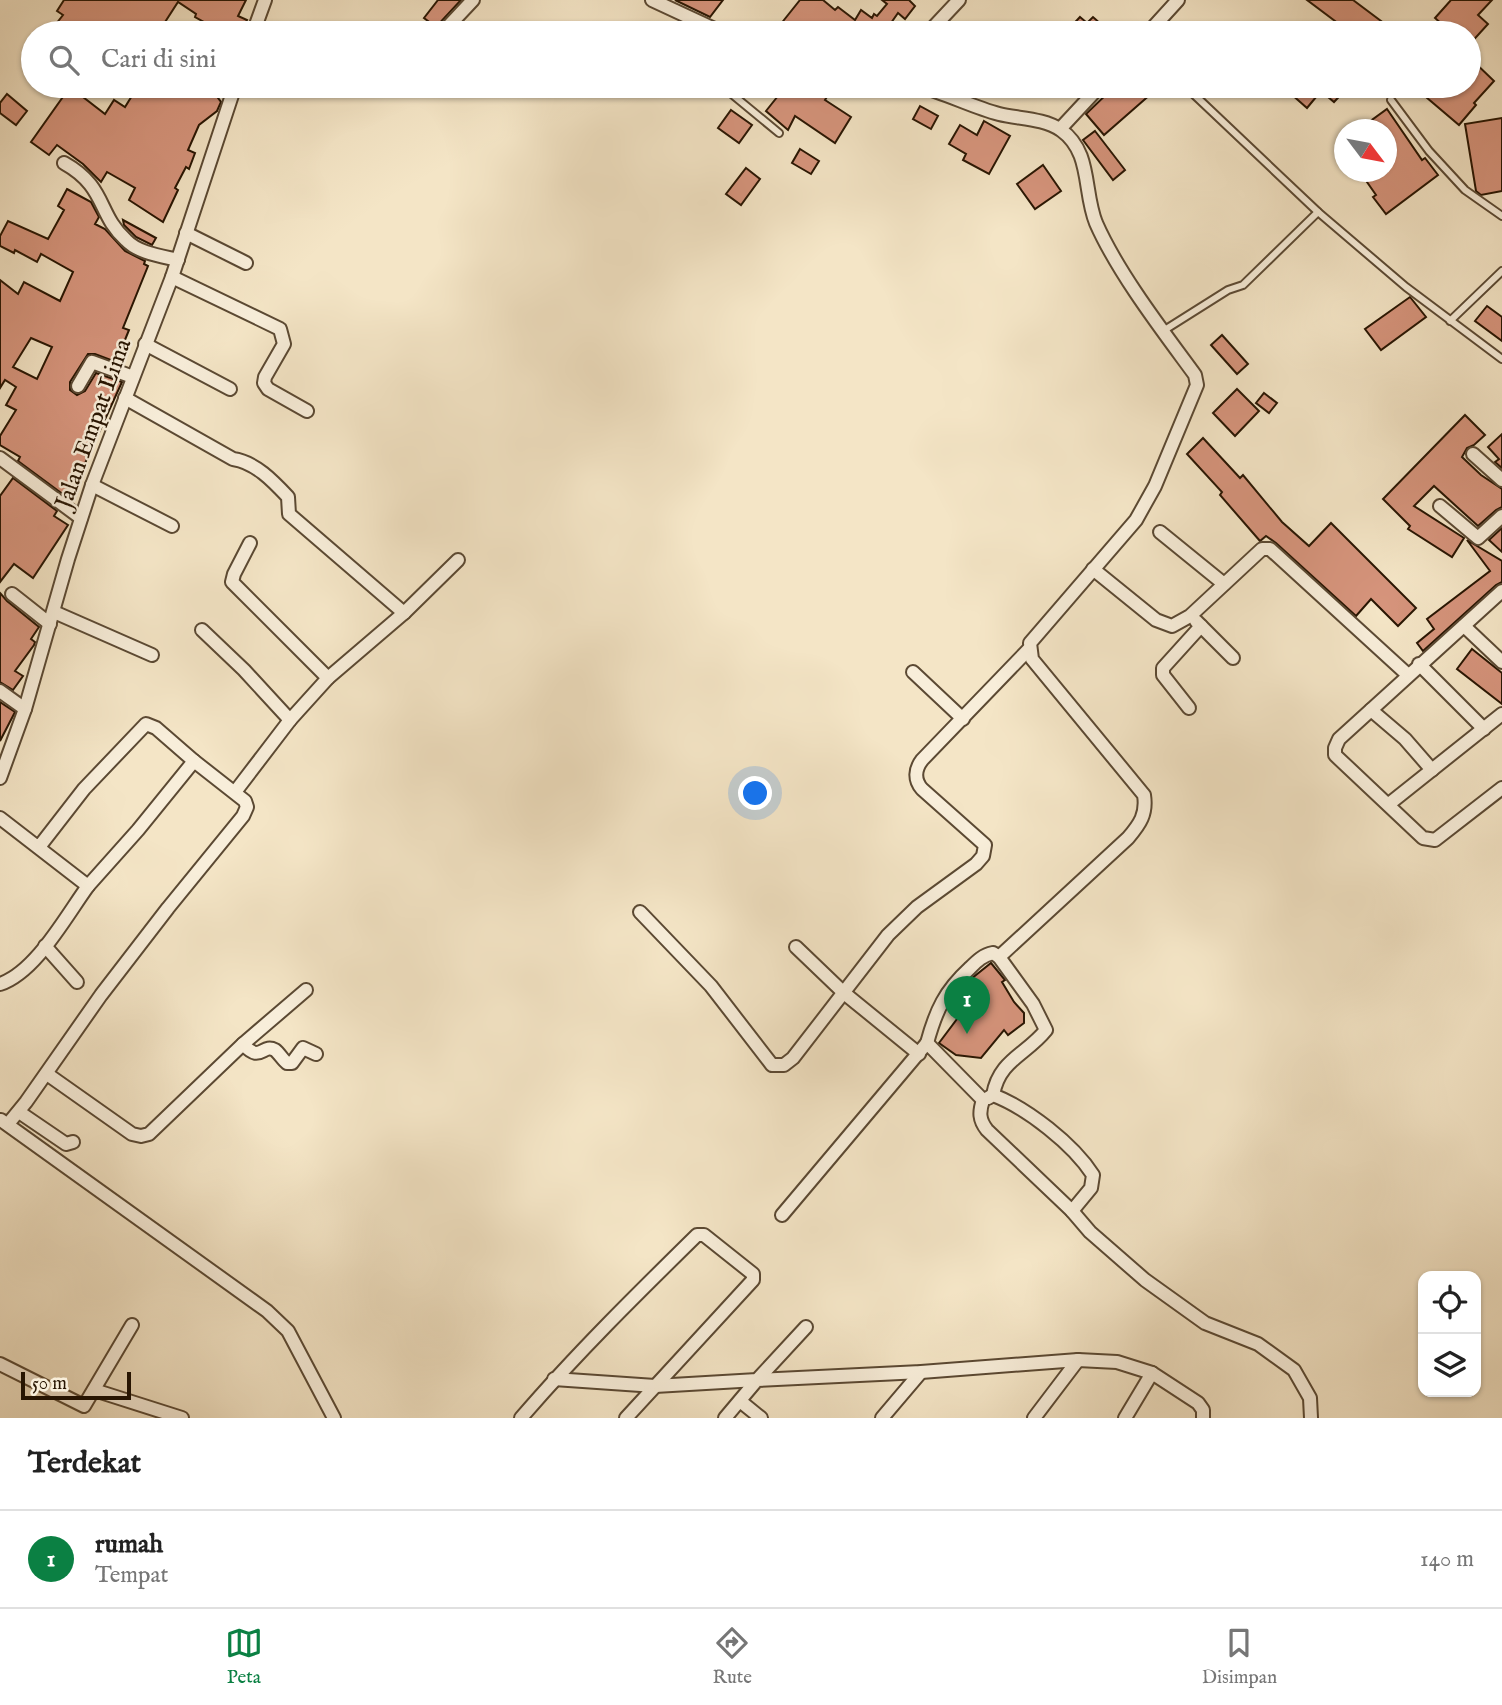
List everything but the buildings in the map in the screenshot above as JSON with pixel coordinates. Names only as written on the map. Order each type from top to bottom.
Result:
[{"type":"street","points":[[257,21],[265,0]]},
{"type":"street","points":[[453,21],[473,0]]},
{"type":"street","points":[[652,0],[697,21]]},
{"type":"street","points":[[940,21],[960,0]]},
{"type":"street","points":[[1160,21],[1178,0]]},
{"type":"street","name":"Jalan Empat Lima","points":[[0,778],[25,709],[92,485],[172,277],[231,98]]},
{"type":"street","points":[[640,912],[711,986],[772,1065],[784,1065],[793,1058],[888,935],[917,907],[983,856],[985,845],[922,789],[917,780],[919,764],[1030,648],[1033,638],[1136,520],[1149,499],[1195,393],[1195,375],[1163,332],[1097,224],[1080,154],[1073,142],[1060,130],[1030,119],[999,114],[953,98]]},
{"type":"street","points":[[1060,130],[1089,98]]},
{"type":"street","points":[[64,163],[89,180],[126,242],[178,260]]},
{"type":"street","points":[[186,233],[246,263]]},
{"type":"street","points":[[172,277],[280,329],[284,344],[264,383],[268,389],[307,411]]},
{"type":"street","points":[[145,344],[230,389]]},
{"type":"street","points":[[78,386],[92,362],[133,377]]},
{"type":"street","points":[[125,398],[233,459],[246,461],[253,466],[288,497],[289,514],[404,613]]},
{"type":"street","points":[[1474,454],[1502,480]]},
{"type":"street","points":[[0,458],[81,518]]},
{"type":"street","points":[[92,485],[172,526]]},
{"type":"street","points":[[1440,506],[1478,538],[1502,516]]},
{"type":"street","points":[[1160,532],[1224,584]]},
{"type":"street","points":[[250,543],[232,582],[328,678]]},
{"type":"street","points":[[1093,569],[1164,625],[1172,626],[1190,616],[1262,549],[1270,549],[1408,675]]},
{"type":"street","points":[[235,792],[290,720],[328,678],[404,613],[458,560]]},
{"type":"street","points":[[1502,592],[1419,664],[1339,739],[1335,748],[1335,755],[1429,841],[1435,840],[1502,788]]},
{"type":"street","points":[[12,594],[52,618],[152,655]]},
{"type":"street","points":[[1190,616],[1233,658]]},
{"type":"street","points":[[1189,708],[1163,676],[1163,667],[1201,626]]},
{"type":"street","points":[[1464,626],[1502,662]]},
{"type":"street","points":[[202,630],[290,720]]},
{"type":"street","points":[[999,957],[1128,838],[1138,827],[1146,806],[1144,795],[1032,659],[1030,648]]},
{"type":"street","points":[[1419,664],[1484,729]]},
{"type":"street","points":[[912,672],[963,719]]},
{"type":"street","points":[[0,691],[25,709]]},
{"type":"street","points":[[1371,710],[1405,739],[1433,770]]},
{"type":"street","points":[[1389,804],[1502,713]]},
{"type":"street","points":[[39,847],[84,789],[146,724],[156,728],[245,801],[247,807],[243,816],[101,995],[19,1112],[4,1122],[267,1311],[288,1331],[330,1416]]},
{"type":"street","points":[[0,984],[12,980],[44,946],[88,886],[194,761]]},
{"type":"street","points":[[0,818],[88,886]]},
{"type":"street","points":[[44,946],[77,982]]},
{"type":"street","points":[[796,947],[844,993],[923,1048],[988,1098],[1004,1100],[1048,1129],[1093,1175],[1091,1188],[1072,1211]]},
{"type":"street","points":[[782,1215],[923,1048],[951,985],[985,955],[993,953],[999,957],[1033,1004],[1046,1030],[1002,1070],[979,1111],[981,1122],[1090,1232],[1123,1261],[1216,1329],[1258,1344],[1294,1370],[1310,1398],[1311,1418]]},
{"type":"street","points":[[47,1074],[132,1134],[149,1134],[243,1044],[306,990]]},
{"type":"street","points":[[243,1044],[253,1054],[274,1050],[287,1063],[292,1063],[303,1048],[316,1054]]},
{"type":"street","points":[[19,1112],[66,1144],[73,1142]]},
{"type":"street","points":[[521,1418],[621,1310],[701,1234],[753,1274],[753,1280],[626,1418]]},
{"type":"street","points":[[0,1364],[82,1412],[132,1325]]},
{"type":"street","points":[[724,1418],[806,1327]]},
{"type":"street","points":[[1034,1418],[1078,1360]]},
{"type":"street","points":[[554,1380],[655,1387],[1078,1360],[1117,1362],[1152,1373],[1198,1403],[1203,1410],[1203,1418]]},
{"type":"street","points":[[882,1418],[920,1372]]},
{"type":"street","points":[[1125,1418],[1152,1373]]},
{"type":"street","points":[[94,1390],[182,1418]]},
{"type":"street","points":[[740,1401],[761,1418]]},
{"type":"lane","points":[[737,98],[779,133]]},
{"type":"lane","points":[[1198,98],[1318,212],[1406,287],[1502,359]]},
{"type":"lane","points":[[1391,100],[1429,151],[1465,190],[1502,216]]},
{"type":"lane","points":[[1163,332],[1228,290],[1243,285],[1318,212]]},
{"type":"lane","points":[[1450,321],[1502,271]]},
{"type":"place","name":"rumah","points":[[967,1034]]}]
